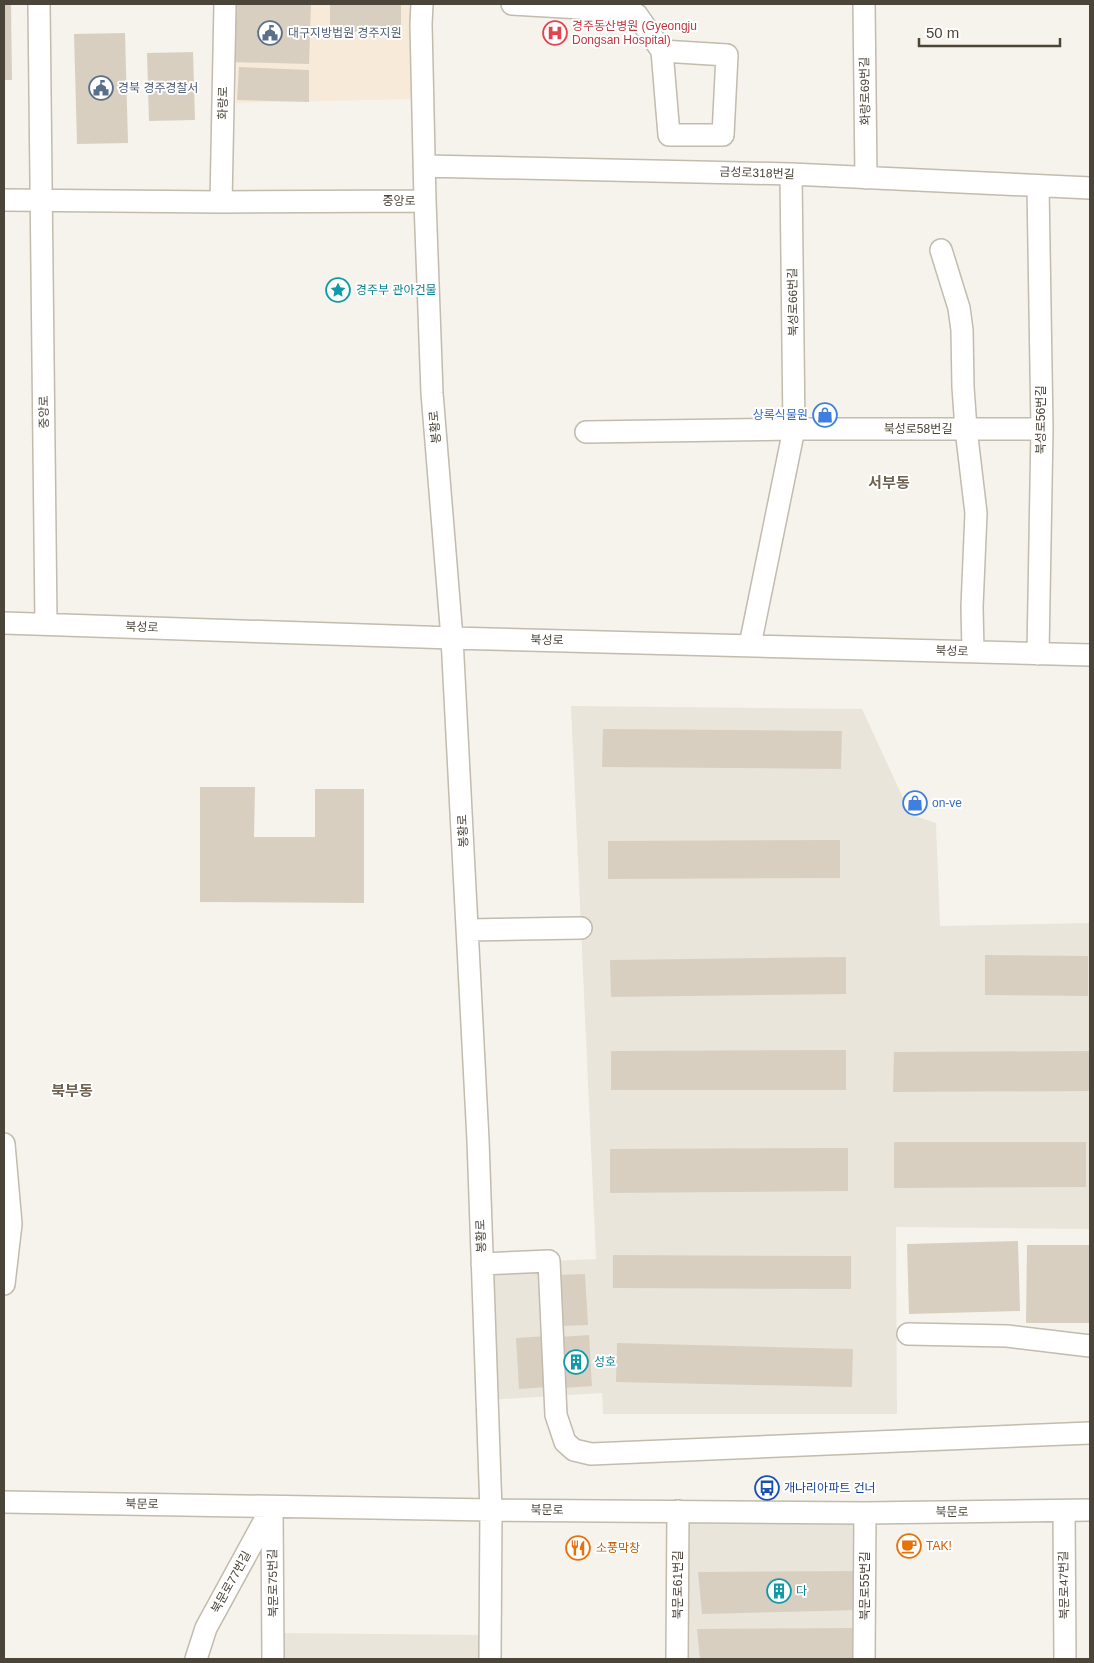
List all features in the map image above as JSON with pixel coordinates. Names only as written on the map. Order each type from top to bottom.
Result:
[{"type":"street","name":"중앙로","points":[[39,4],[46,623]]},
{"type":"street","name":"화랑로","points":[[221,202],[226,4]]},
{"type":"street","name":"봉황로","points":[[422,4],[424,166],[432,393],[452,638],[468,930],[482,1264],[491,1510],[490,1659]]},
{"type":"street","points":[[512,4],[582,8],[637,15],[662,51],[669,135],[723,135],[726,55],[662,51]]},
{"type":"street","name":"화랑로69번길","points":[[864,4],[866,178]]},
{"type":"street","name":"금성로318번길","points":[[424,166],[791,174],[1090,188]]},
{"type":"street","name":"북성로66번길","points":[[750,645],[794,429],[791,174]]},
{"type":"street","name":"북성로56번길","points":[[1038,186],[1042,429],[1038,654]]},
{"type":"street","points":[[4,200],[42,200]]},
{"type":"street","name":"중앙로","points":[[42,200],[221,202],[425,201]]},
{"type":"street","points":[[941,250],[959,308],[962,330],[962,378],[976,512],[972,607],[973,652]]},
{"type":"street","points":[[586,432],[794,429]]},
{"type":"street","name":"북성로58번길","points":[[794,429],[1042,429]]},
{"type":"street","name":"북성로","points":[[4,623],[452,638],[1090,655]]},
{"type":"street","points":[[468,930],[581,928]]},
{"type":"street","points":[[4,1144],[11,1224],[4,1284]]},
{"type":"street","points":[[482,1264],[549,1261],[556,1416],[565,1442],[574,1450],[591,1454],[1090,1433]]},
{"type":"street","points":[[908,1334],[1007,1336],[1090,1346]]},
{"type":"street","name":"북문로","points":[[4,1502],[491,1510],[865,1513],[1090,1510]]},
{"type":"street","name":"북문로77번길","points":[[196,1659],[206,1628],[272,1507]]},
{"type":"street","name":"북문로75번길","points":[[272,1507],[273,1659]]},
{"type":"street","name":"북문로61번길","points":[[677,1659],[678,1510]]},
{"type":"street","name":"북문로47번길","points":[[1064,1511],[1065,1659]]},
{"type":"street","name":"북문로55번길","points":[[864,1659],[865,1513]]},
{"type":"shaded area","points":[[237,4],[418,4],[418,99],[236,103]]},
{"type":"shaded area","points":[[571,706],[862,709],[911,815],[936,823],[940,926],[1090,923],[1090,1229],[896,1227],[897,1414],[603,1414],[602,1393],[487,1400],[482,1264],[596,1259]]},
{"type":"shaded area","points":[[678,1511],[865,1513],[864,1659],[677,1659]]},
{"type":"shaded area","points":[[273,1633],[490,1635],[490,1659],[273,1659]]},
{"type":"building","points":[[4,4],[11,4],[12,80],[4,80]]},
{"type":"building","name":"대구지방법원 경주지원","points":[[232,4],[311,4],[309,64],[230,62]]},
{"type":"building","points":[[330,4],[401,4],[401,32],[330,32]]},
{"type":"building","name":"경북 경주경찰서","points":[[125,33],[128,143],[77,144],[74,34]]},
{"type":"building","points":[[193,52],[195,120],[149,121],[147,53]]},
{"type":"building","points":[[239,67],[309,70],[309,102],[237,100]]},
{"type":"building","points":[[603,729],[842,731],[841,769],[602,767]]},
{"type":"building","points":[[200,787],[255,787],[254,837],[315,837],[315,789],[364,789],[364,903],[200,902]]},
{"type":"building","points":[[840,840],[840,878],[608,879],[608,841]]},
{"type":"building","points":[[985,955],[1088,956],[1088,996],[985,995]]},
{"type":"building","points":[[846,957],[846,994],[611,997],[610,960]]},
{"type":"building","points":[[846,1050],[846,1090],[611,1090],[611,1051]]},
{"type":"building","points":[[1090,1051],[1090,1091],[893,1092],[894,1052]]},
{"type":"building","points":[[894,1142],[1086,1142],[1086,1187],[894,1188]]},
{"type":"building","points":[[848,1148],[848,1191],[610,1193],[610,1149]]},
{"type":"building","points":[[1018,1241],[1020,1311],[909,1314],[907,1244]]},
{"type":"building","points":[[1027,1245],[1090,1245],[1090,1323],[1026,1323]]},
{"type":"building","points":[[613,1255],[851,1256],[851,1289],[613,1288]]},
{"type":"building","name":"성호","points":[[585,1274],[588,1325],[559,1326],[556,1275]]},
{"type":"building","name":"성호","points":[[589,1335],[592,1386],[563,1388],[560,1337]]},
{"type":"building","points":[[546,1336],[549,1387],[519,1389],[516,1338]]},
{"type":"building","points":[[617,1343],[853,1349],[852,1387],[616,1382]]},
{"type":"building","name":"다","points":[[858,1571],[858,1610],[702,1614],[698,1572]]},
{"type":"building","points":[[857,1628],[858,1659],[700,1659],[697,1629]]},
{"type":"place","name":"대구지방법원 경주지원","points":[[270,33]]},
{"type":"place","name":"경주동산병원 (Gyeongju Dongsan Hospital)","points":[[555,33]]},
{"type":"place","name":"경북 경주경찰서","points":[[101,88]]},
{"type":"place","name":"경주부 관아건물","points":[[338,290]]},
{"type":"place","name":"상록식물원","points":[[825,415]]},
{"type":"place","name":"on-ve","points":[[915,803]]},
{"type":"place","name":"성호","points":[[576,1362]]},
{"type":"place","name":"개나리아파트 건너","points":[[767,1488]]},
{"type":"place","name":"TAK!","points":[[909,1546]]},
{"type":"place","name":"소풍막창","points":[[578,1548]]},
{"type":"place","name":"다","points":[[779,1591]]},
{"type":"district","name":"서부동","points":[[889,482]]},
{"type":"district","name":"북부동","points":[[72,1090]]}]
